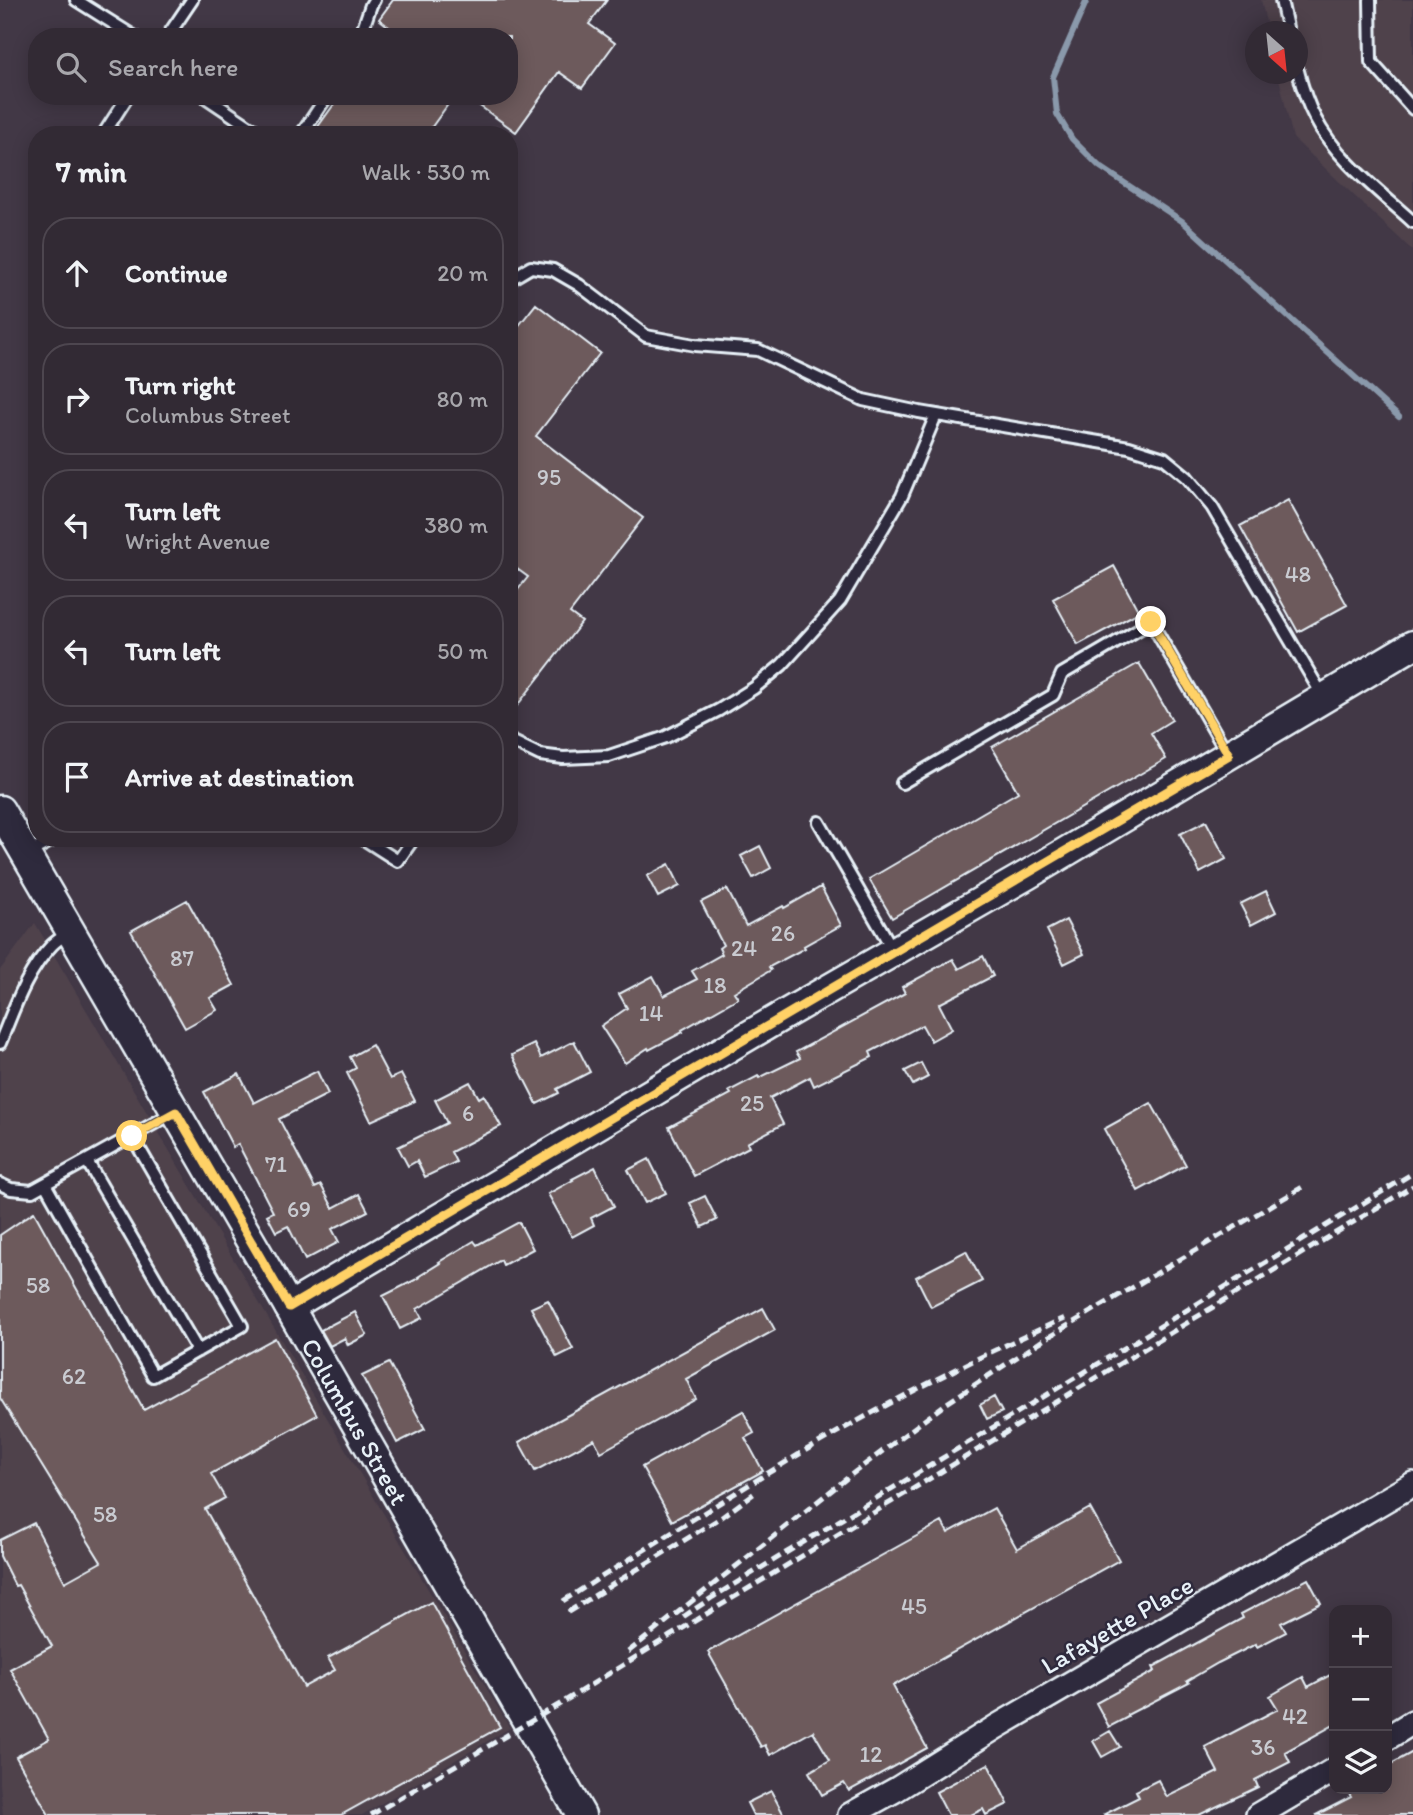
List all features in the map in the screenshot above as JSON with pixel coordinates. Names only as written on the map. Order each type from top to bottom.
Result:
[{"type":"street","points":[[289,1307],[1413,645]]},
{"type":"street","name":"Columbus Street","points":[[0,810],[581,1815]]},
{"type":"street","name":"Lafayette Place","points":[[850,1815],[1413,1484]]},
{"type":"street","points":[[1392,1735],[1413,1722]]},
{"type":"street","points":[[1258,1815],[1329,1773]]},
{"type":"lane","points":[[76,0],[121,28]]},
{"type":"lane","points":[[173,28],[192,0]]},
{"type":"lane","points":[[1281,0],[1286,21]]},
{"type":"lane","points":[[1370,0],[1371,62],[1413,109]]},
{"type":"lane","points":[[362,28],[369,2]]},
{"type":"lane","points":[[1301,84],[1315,119],[1328,139],[1345,159],[1413,222]]},
{"type":"lane","points":[[109,126],[122,105]]},
{"type":"lane","points":[[217,105],[249,126]]},
{"type":"lane","points":[[307,126],[321,105]]},
{"type":"lane","points":[[518,275],[531,267],[553,270],[579,285],[646,336],[695,345],[758,350],[863,400],[1129,447],[1164,458],[1188,477],[1212,507],[1324,698]]},
{"type":"lane","points":[[518,744],[540,755],[563,758],[609,756],[666,737],[719,710],[754,688],[782,665],[840,601],[902,496],[936,415]]},
{"type":"lane","points":[[902,783],[1053,695],[1062,674],[1151,622],[1229,755]]},
{"type":"lane","points":[[818,822],[894,952]]},
{"type":"lane","points":[[26,854],[40,847]]},
{"type":"lane","points":[[376,847],[398,861],[408,847]]},
{"type":"lane","points":[[0,1043],[20,994],[38,963],[53,944],[71,932]]},
{"type":"lane","points":[[0,1184],[11,1189],[32,1191],[176,1112]]},
{"type":"lane","points":[[45,1184],[153,1376],[242,1326],[132,1136]]},
{"type":"lane","points":[[87,1161],[198,1351]]},
{"type":"shaded area","points":[[1261,0],[1413,0],[1413,251],[1293,138],[1280,84],[1308,84],[1308,21],[1266,21]]},
{"type":"shaded area","points":[[35,923],[510,1728],[362,1815],[3,1815],[0,1784],[0,970]]},
{"type":"building","points":[[393,0],[607,0],[589,24],[615,43],[582,88],[559,72],[518,129],[518,126],[508,126],[478,105],[518,105],[518,28],[388,28],[379,19]]},
{"type":"building","points":[[334,105],[448,105],[432,126],[318,126]]},
{"type":"building","points":[[536,304],[600,353],[536,436],[643,518],[570,613],[582,622],[518,704],[518,590],[528,577],[518,570],[518,327]]},
{"type":"building","points":[[1288,500],[1347,605],[1298,632],[1240,526]]},
{"type":"building","points":[[1114,566],[1139,612],[1078,645],[1053,599]]},
{"type":"building","points":[[1139,663],[1172,720],[1151,733],[1166,759],[892,918],[869,879],[1018,792],[992,747]]},
{"type":"building","points":[[1206,821],[1226,859],[1200,873],[1180,834]]},
{"type":"building","points":[[760,846],[771,868],[753,878],[741,856]]},
{"type":"building","points":[[669,864],[680,886],[658,897],[647,876]]},
{"type":"building","points":[[821,887],[841,925],[769,967],[771,970],[734,992],[738,998],[625,1063],[601,1026],[627,1008],[619,994],[653,976],[664,996],[697,979],[692,971],[722,954],[719,948],[723,945],[701,902],[727,889],[746,926]]},
{"type":"building","points":[[1266,891],[1276,912],[1251,925],[1240,904]]},
{"type":"building","points":[[187,900],[234,985],[210,998],[217,1010],[185,1028],[131,931]]},
{"type":"building","points":[[1066,920],[1084,954],[1064,964],[1047,930]]},
{"type":"building","points":[[983,956],[993,976],[939,1004],[952,1029],[931,1041],[922,1025],[870,1052],[872,1057],[814,1086],[810,1077],[770,1098],[783,1124],[747,1143],[749,1147],[694,1176],[669,1127],[731,1094],[729,1091],[800,1058],[796,1052],[905,993],[902,987],[934,969],[953,959],[959,969]]},
{"type":"building","points":[[574,1041],[590,1072],[557,1089],[559,1093],[537,1104],[512,1055],[534,1044],[541,1058]]},
{"type":"building","points":[[372,1045],[390,1079],[401,1074],[415,1101],[371,1121],[347,1073],[356,1068],[350,1057]]},
{"type":"building","points":[[921,1063],[928,1077],[913,1085],[905,1071]]},
{"type":"building","points":[[317,1071],[328,1094],[279,1119],[315,1188],[321,1185],[333,1208],[359,1194],[368,1211],[332,1229],[339,1242],[305,1260],[288,1226],[276,1232],[267,1215],[273,1212],[238,1144],[233,1147],[204,1092],[239,1074],[254,1103]]},
{"type":"building","points":[[470,1082],[479,1098],[484,1095],[501,1126],[451,1152],[456,1162],[425,1177],[417,1161],[408,1166],[398,1147],[447,1123],[435,1100]]},
{"type":"building","points":[[1151,1103],[1186,1165],[1138,1191],[1104,1129]]},
{"type":"building","points":[[649,1159],[666,1193],[645,1203],[628,1170]]},
{"type":"building","points":[[595,1167],[614,1206],[591,1218],[594,1225],[572,1237],[548,1194]]},
{"type":"building","points":[[705,1196],[717,1220],[702,1227],[690,1203]]},
{"type":"building","points":[[34,1212],[144,1410],[275,1338],[317,1415],[211,1474],[225,1498],[205,1509],[304,1687],[335,1670],[328,1658],[431,1602],[500,1727],[341,1815],[49,1815],[16,1757],[49,1739],[10,1669],[52,1646],[0,1556],[0,1540],[34,1523],[65,1582],[101,1562],[0,1398],[0,1235]]},
{"type":"building","points":[[519,1222],[533,1249],[503,1265],[501,1260],[417,1309],[422,1318],[400,1329],[383,1296],[419,1278],[439,1262],[474,1241],[477,1245]]},
{"type":"building","points":[[966,1251],[982,1281],[931,1307],[916,1277]]},
{"type":"building","points":[[548,1300],[573,1349],[557,1357],[531,1308]]},
{"type":"building","points":[[763,1308],[775,1330],[686,1379],[696,1399],[601,1452],[594,1439],[535,1471],[519,1442]]},
{"type":"building","points":[[355,1312],[367,1335],[348,1345],[345,1338],[330,1346],[321,1330]]},
{"type":"building","points":[[389,1363],[425,1429],[397,1443],[362,1376]]},
{"type":"building","points":[[994,1397],[1002,1412],[987,1419],[980,1405]]},
{"type":"building","points":[[743,1411],[754,1433],[745,1438],[763,1471],[672,1521],[642,1467]]},
{"type":"building","points":[[994,1508],[1017,1549],[1090,1508],[1119,1560],[893,1686],[927,1748],[849,1791],[844,1783],[822,1795],[809,1772],[830,1760],[813,1731],[770,1755],[765,1745],[761,1747],[708,1652],[942,1522],[948,1533]]},
{"type":"building","points":[[1308,1579],[1321,1603],[1281,1623],[1286,1632],[1218,1663],[1187,1681],[1189,1683],[1109,1727],[1096,1703],[1155,1671],[1153,1667],[1243,1618],[1241,1614]]},
{"type":"building","points":[[1329,1676],[1329,1728],[1285,1752],[1290,1762],[1255,1780],[1258,1787],[1199,1815],[1103,1815],[1139,1797],[1136,1791],[1158,1780],[1167,1797],[1218,1772],[1205,1747],[1278,1709],[1270,1696],[1303,1677],[1308,1687]]},
{"type":"building","points":[[1110,1731],[1120,1747],[1102,1757],[1093,1741]]},
{"type":"building","points":[[1413,1752],[1413,1815],[1316,1815],[1351,1797],[1349,1794],[1392,1794],[1392,1763]]},
{"type":"building","points":[[988,1764],[1008,1804],[986,1815],[983,1809],[971,1815],[948,1815],[936,1792]]},
{"type":"building","points":[[771,1791],[784,1815],[753,1815],[747,1803]]},
{"type":"waterway","points":[[1087,0],[1053,77],[1057,114],[1072,139],[1099,166],[1182,221],[1399,417]]},
{"type":"railway","points":[[683,1617],[1413,1173]]},
{"type":"railway","points":[[628,1652],[856,1471],[947,1403],[1040,1342],[1306,1185]]},
{"type":"railway","points":[[371,1815],[555,1707],[1413,1186]]},
{"type":"railway","points":[[563,1601],[813,1446],[906,1395],[1065,1318]]},
{"type":"railway","points":[[568,1612],[722,1517],[756,1492]]},
{"type":"route","points":[[132,1136],[176,1112],[289,1307],[1229,755],[1151,622]]}]
